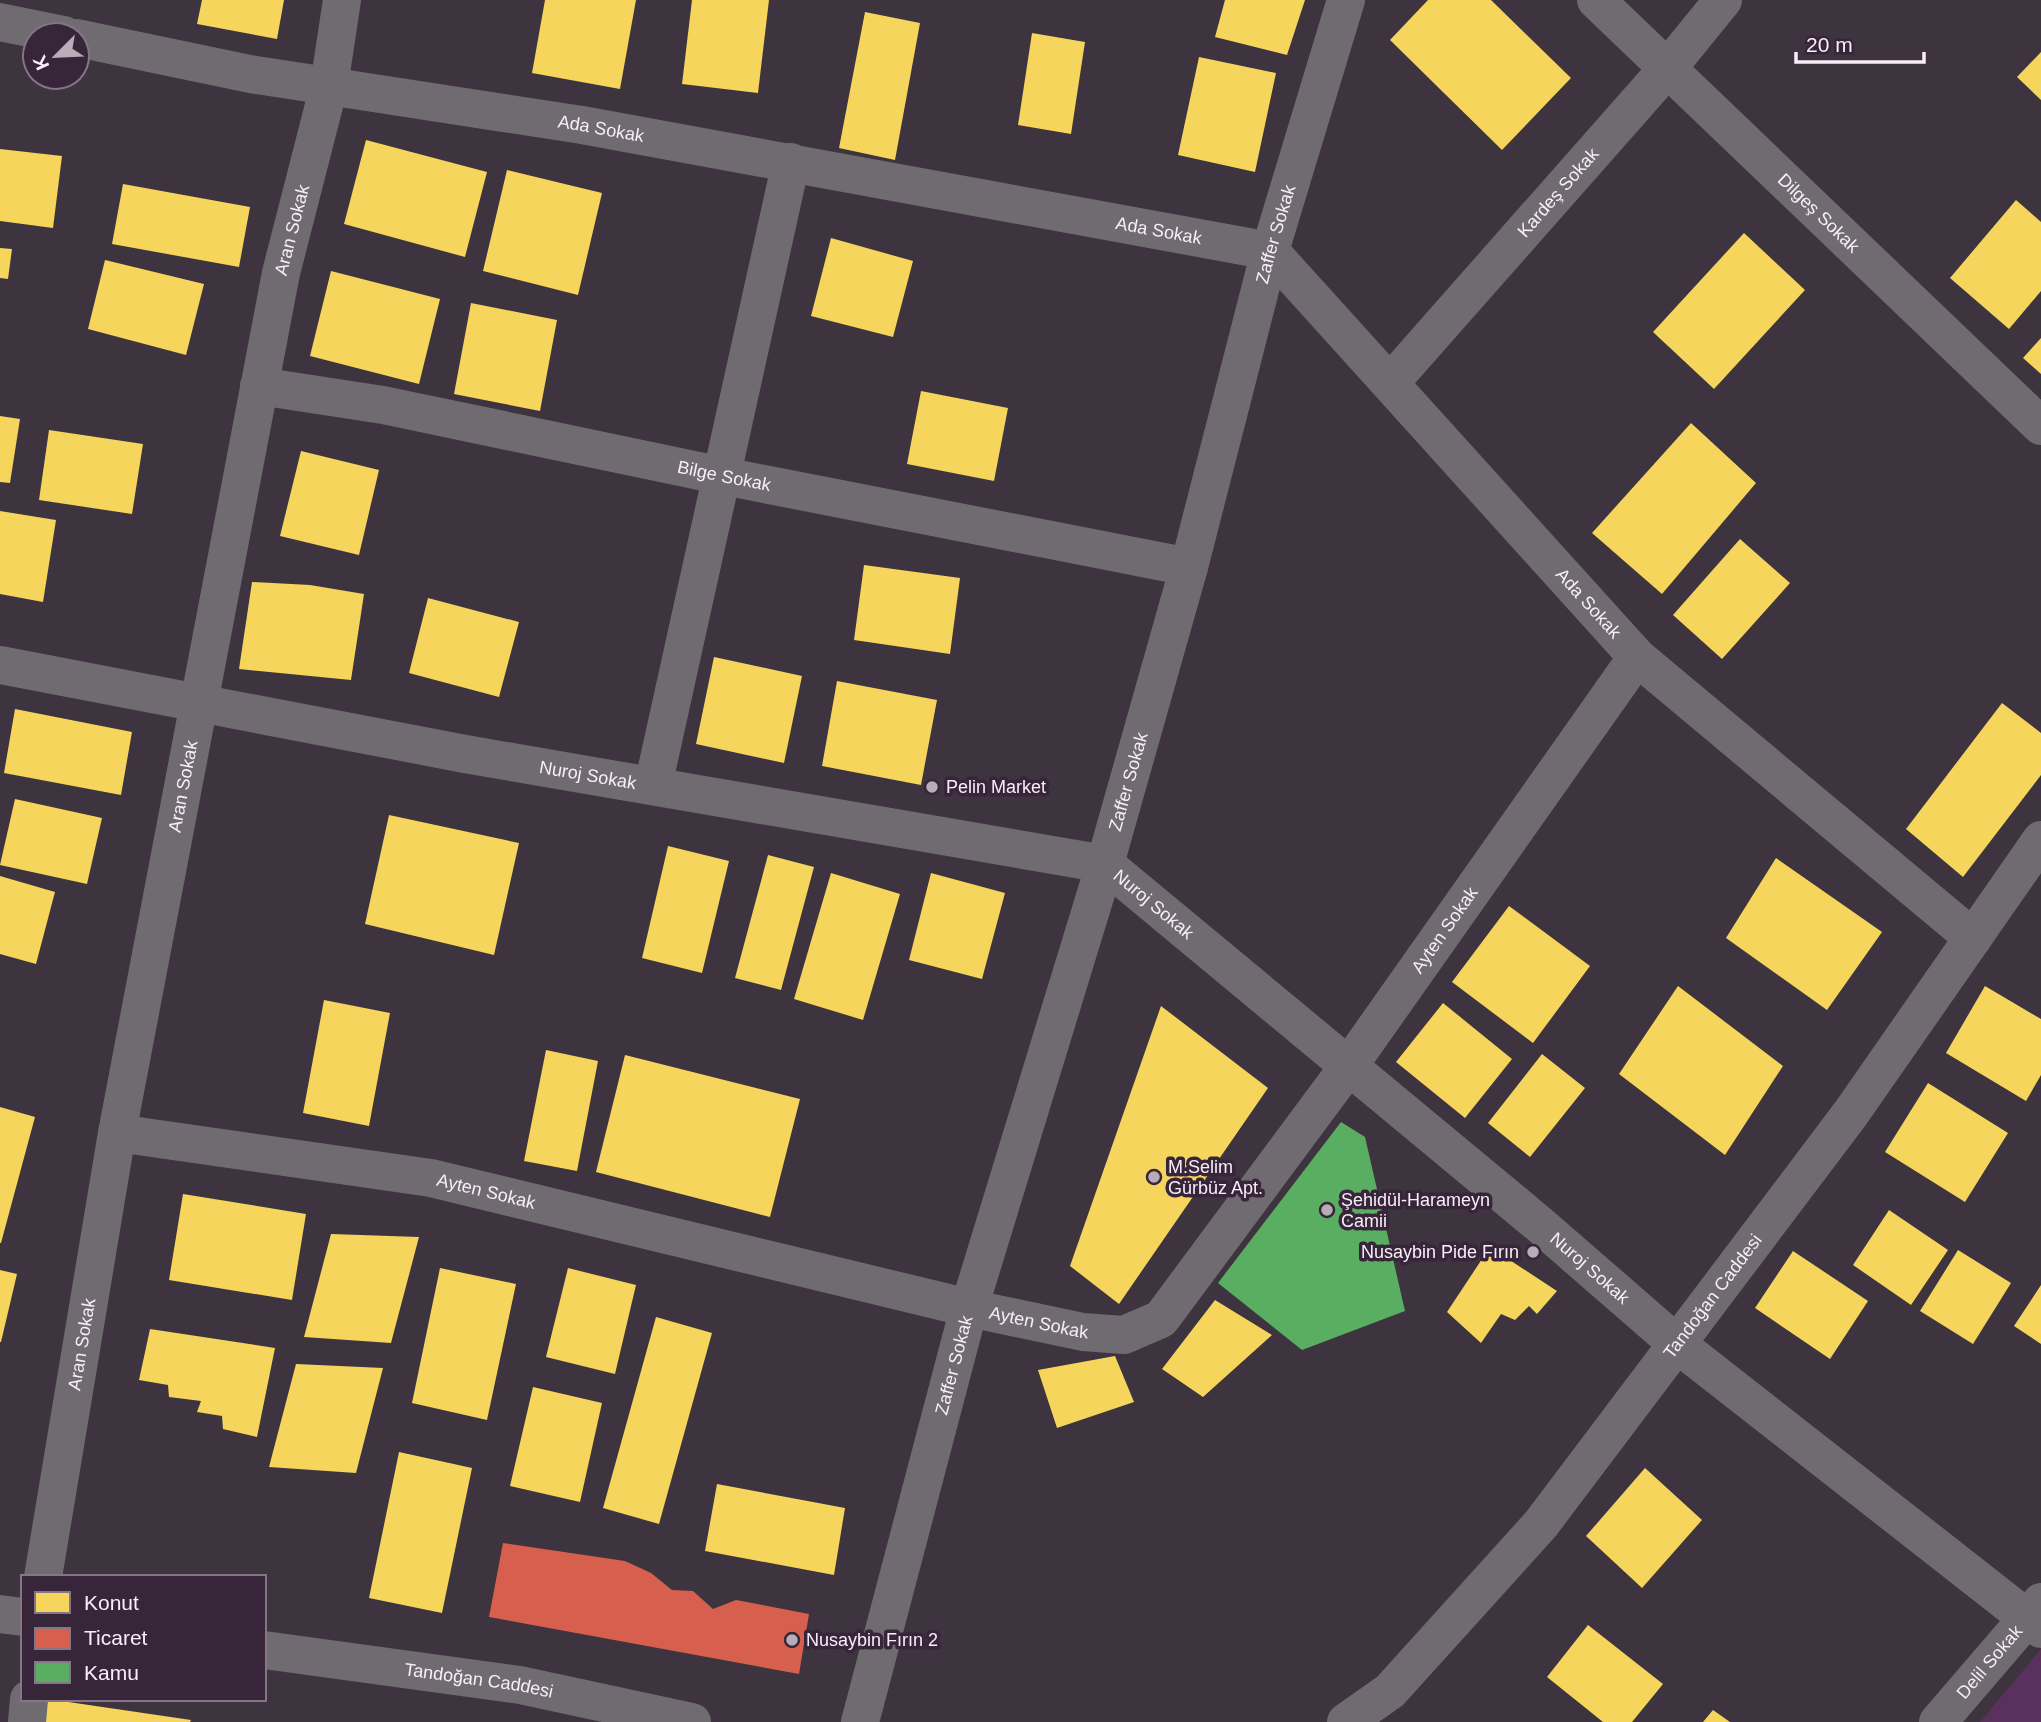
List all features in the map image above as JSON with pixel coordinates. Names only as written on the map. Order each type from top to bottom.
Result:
[{"type":"street","name":"Aran Sokak","points":[[43,1575],[117,1133],[281,273],[329,86],[342,0]]},
{"type":"street","name":"Zaffer Sokak","points":[[860,1722],[969,1308],[1105,864],[1189,567],[1270,251],[1346,0]]},
{"type":"street","name":"Dilgeş Sokak","points":[[1596,0],[2041,426]]},
{"type":"street","name":"Kardeş Sokak","points":[[1390,383],[1667,69],[1723,0]]},
{"type":"street","points":[[0,22],[21,26]]},
{"type":"street","name":"Ada Sokak","points":[[91,41],[250,74],[582,125],[1270,251],[1637,657],[1973,938]]},
{"type":"street","points":[[653,786],[791,162]]},
{"type":"street","name":"Bilge Sokak","points":[[259,386],[383,405],[723,476],[1189,567]]},
{"type":"street","name":"Ayten Sokak","points":[[117,1133],[432,1178],[969,1308],[1083,1332],[1124,1335],[1161,1319],[1348,1067],[1637,657]]},
{"type":"street","name":"Nuroj Sokak","points":[[0,665],[200,701],[465,754],[1105,864],[1539,1224],[1676,1344],[2036,1616]]},
{"type":"street","name":"Tandoğan Caddesi","points":[[1346,1722],[1390,1691],[1541,1524],[1851,1113],[2041,840]]},
{"type":"street","points":[[0,1614],[21,1617]]},
{"type":"street","name":"Delil Sokak","points":[[1938,1722],[2036,1616]]},
{"type":"street","name":"Tandoğan Caddesi","points":[[266,1650],[520,1685],[692,1722]]},
{"type":"street","points":[[27,1722],[29,1701]]},
{"type":"shaded area","points":[[2041,1649],[2041,1722],[1980,1722]]},
{"type":"building: Konut","points":[[202,0],[284,0],[277,39],[197,24]]},
{"type":"building: Konut","points":[[545,0],[636,0],[620,89],[532,73]]},
{"type":"building: Konut","points":[[692,0],[769,0],[758,93],[682,84]]},
{"type":"building: Konut","points":[[1225,0],[1305,0],[1287,55],[1215,37]]},
{"type":"building: Konut","points":[[1428,0],[1491,0],[1571,78],[1502,150],[1390,40]]},
{"type":"building: Konut","points":[[865,12],[920,23],[895,160],[839,148]]},
{"type":"building: Konut","points":[[1032,33],[1085,42],[1071,134],[1018,125]]},
{"type":"building: Konut","points":[[2041,52],[2041,100],[2017,77]]},
{"type":"building: Konut","points":[[1199,57],[1276,73],[1255,172],[1178,155]]},
{"type":"building: Konut","points":[[366,140],[487,172],[465,257],[344,224]]},
{"type":"building: Konut","points":[[0,149],[62,156],[53,228],[0,221]]},
{"type":"building: Konut","points":[[507,170],[602,193],[578,295],[483,271]]},
{"type":"building: Konut","points":[[123,184],[250,207],[239,267],[112,244]]},
{"type":"building: Konut","points":[[2016,200],[2041,222],[2041,291],[2009,329],[1950,278]]},
{"type":"building: Konut","points":[[1744,233],[1805,290],[1714,389],[1653,332]]},
{"type":"building: Konut","points":[[831,238],[913,261],[893,337],[811,316]]},
{"type":"building: Konut","points":[[0,248],[12,249],[8,279],[0,278]]},
{"type":"building: Konut","points":[[105,260],[204,284],[186,355],[88,329]]},
{"type":"building: Konut","points":[[331,271],[440,299],[419,384],[310,356]]},
{"type":"building: Konut","points":[[471,303],[557,320],[540,411],[454,394]]},
{"type":"building: Konut","points":[[2041,338],[2041,374],[2023,358]]},
{"type":"building: Konut","points":[[921,391],[1008,408],[994,481],[907,464]]},
{"type":"building: Konut","points":[[0,416],[20,419],[10,483],[0,482]]},
{"type":"building: Konut","points":[[1691,423],[1756,483],[1662,594],[1592,533]]},
{"type":"building: Konut","points":[[49,430],[143,444],[132,514],[39,500]]},
{"type":"building: Konut","points":[[301,451],[379,470],[359,555],[280,536]]},
{"type":"building: Konut","points":[[0,511],[56,520],[43,602],[0,594]]},
{"type":"building: Konut","points":[[1740,539],[1790,583],[1722,659],[1673,615]]},
{"type":"building: Konut","points":[[864,565],[960,578],[950,654],[854,640]]},
{"type":"building: Konut","points":[[252,582],[310,585],[364,594],[351,680],[239,669]]},
{"type":"building: Konut","points":[[428,598],[519,622],[499,697],[409,673]]},
{"type":"building: Konut","points":[[714,657],[802,676],[784,763],[696,744]]},
{"type":"building: Konut","points":[[837,681],[937,700],[921,785],[822,766]]},
{"type":"building: Konut","points":[[2002,703],[2041,733],[2041,775],[1963,877],[1906,829]]},
{"type":"building: Konut","points":[[15,709],[132,732],[121,795],[4,773]]},
{"type":"building: Konut","points":[[15,799],[102,818],[87,884],[0,865]]},
{"type":"building: Konut","points":[[389,815],[519,843],[494,955],[365,924]]},
{"type":"building: Konut","points":[[668,846],[729,861],[702,973],[642,958]]},
{"type":"building: Konut","points":[[768,855],[814,867],[781,990],[735,978]]},
{"type":"building: Konut","points":[[1776,858],[1882,932],[1827,1010],[1726,938]]},
{"type":"building: Konut","points":[[831,873],[900,894],[863,1020],[794,999]]},
{"type":"building: Konut","points":[[931,873],[1005,893],[982,979],[909,960]]},
{"type":"building: Konut","points":[[0,876],[55,892],[36,964],[0,954]]},
{"type":"building: Konut","points":[[1509,906],[1590,966],[1533,1043],[1452,982]]},
{"type":"building: Konut","points":[[1678,986],[1783,1066],[1725,1155],[1619,1074]]},
{"type":"building: Konut","points":[[1985,986],[2041,1019],[2041,1075],[2026,1101],[1946,1053]]},
{"type":"building: Konut","points":[[324,1000],[390,1013],[369,1126],[303,1113]]},
{"type":"building: Konut","points":[[1443,1003],[1512,1059],[1465,1118],[1396,1062]]},
{"type":"building: Konut","name":"M.Selim Gürbüz Apt.","points":[[1161,1006],[1268,1088],[1119,1304],[1070,1266]]},
{"type":"building: Konut","points":[[546,1050],[598,1061],[577,1171],[524,1161]]},
{"type":"building: Konut","points":[[1542,1054],[1585,1088],[1530,1157],[1488,1123]]},
{"type":"building: Konut","points":[[625,1055],[800,1099],[770,1217],[596,1172]]},
{"type":"building: Konut","points":[[1928,1083],[2008,1133],[1965,1202],[1885,1152]]},
{"type":"building: Konut","points":[[0,1107],[35,1117],[1,1243],[0,1243]]},
{"type":"building: Konut","points":[[183,1194],[306,1214],[292,1300],[169,1280]]},
{"type":"building: Konut","points":[[1889,1210],[1948,1250],[1911,1305],[1853,1265]]},
{"type":"building: Konut","points":[[331,1234],[419,1237],[391,1343],[304,1337]]},
{"type":"building: Konut","points":[[1490,1247],[1557,1291],[1537,1314],[1529,1306],[1515,1320],[1501,1314],[1481,1343],[1447,1312]]},
{"type":"building: Konut","points":[[1958,1250],[2011,1283],[1973,1344],[1920,1311]]},
{"type":"building: Konut","points":[[1793,1251],[1868,1301],[1830,1359],[1755,1308]]},
{"type":"building: Konut","points":[[440,1268],[516,1284],[487,1420],[412,1403]]},
{"type":"building: Konut","points":[[568,1268],[636,1285],[615,1374],[546,1357]]},
{"type":"building: Konut","points":[[0,1270],[17,1274],[1,1342],[0,1342]]},
{"type":"building: Konut","points":[[2041,1285],[2041,1344],[2014,1326]]},
{"type":"building: Konut","points":[[1215,1300],[1272,1335],[1203,1397],[1162,1369]]},
{"type":"building: Konut","points":[[656,1317],[712,1333],[659,1524],[603,1508]]},
{"type":"building: Konut","points":[[150,1329],[275,1348],[257,1437],[223,1429],[222,1416],[197,1412],[201,1401],[169,1397],[168,1385],[139,1380]]},
{"type":"building: Konut","points":[[1115,1356],[1134,1402],[1057,1428],[1038,1370]]},
{"type":"building: Konut","points":[[296,1364],[383,1368],[356,1473],[269,1467]]},
{"type":"building: Konut","points":[[533,1387],[602,1403],[580,1502],[510,1486]]},
{"type":"building: Konut","points":[[399,1452],[472,1468],[442,1613],[369,1598]]},
{"type":"building: Konut","points":[[1645,1468],[1702,1520],[1642,1588],[1586,1536]]},
{"type":"building: Konut","points":[[717,1484],[845,1508],[834,1575],[705,1551]]},
{"type":"building: Konut","points":[[1588,1625],[1663,1684],[1632,1722],[1603,1722],[1547,1677]]},
{"type":"building: Konut","points":[[48,1701],[191,1720],[190,1722],[44,1722]]},
{"type":"building: Konut","points":[[1713,1710],[1730,1722],[1703,1722]]},
{"type":"building: Ticaret","points":[[503,1543],[625,1561],[651,1573],[672,1590],[693,1591],[713,1609],[736,1600],[809,1614],[799,1674],[489,1617]]},
{"type":"building: Kamu","name":"Şehidül-Harameyn Camii","points":[[1341,1122],[1365,1137],[1405,1311],[1302,1350],[1218,1283]]},
{"type":"place","name":"Pelin Market","points":[[932,787]]},
{"type":"place","name":"M.Selim Gürbüz Apt.","points":[[1154,1177]]},
{"type":"place","name":"Şehidül-Harameyn Camii","points":[[1327,1210]]},
{"type":"place","name":"Nusaybin Pide Fırın","points":[[1533,1252]]},
{"type":"place","name":"Nusaybin Fırın 2","points":[[792,1640]]}]
